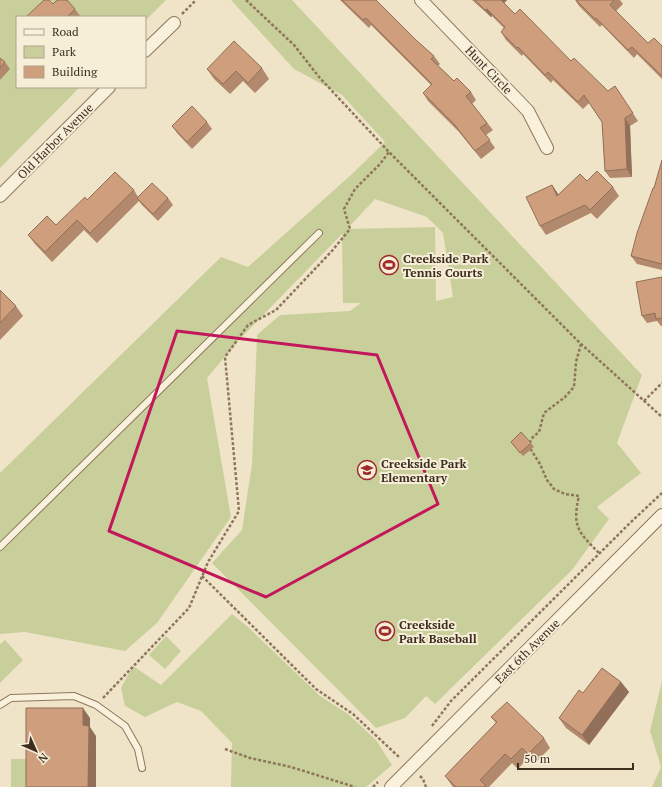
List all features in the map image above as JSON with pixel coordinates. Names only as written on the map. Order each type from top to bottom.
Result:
[{"type":"street","name":"Hunt Circle","points":[[421,0],[528,111],[548,148]]},
{"type":"street","points":[[146,50],[174,23]]},
{"type":"street","name":"Old Harbor Avenue","points":[[0,196],[108,88]]},
{"type":"street","name":"East 6th Avenue","points":[[395,786],[662,515]]},
{"type":"lane","points":[[0,546],[319,234]]},
{"type":"lane","points":[[0,705],[11,698],[74,696],[96,705],[125,726],[138,749],[142,768]]},
{"type":"path","points":[[174,23],[196,0]]},
{"type":"path","points":[[246,0],[294,45],[319,77],[389,152],[581,344],[662,417]]},
{"type":"path","points":[[96,705],[189,608],[208,562],[239,511],[225,357],[248,325],[276,310],[331,252],[350,229],[344,209],[355,189],[380,164],[389,152]]},
{"type":"path","points":[[581,344],[576,362],[574,387],[564,398],[544,413],[539,432],[533,437],[528,445],[540,464],[547,480],[554,489],[565,494],[579,496],[576,510],[576,521],[580,531],[599,553]]},
{"type":"path","points":[[644,401],[662,383]]},
{"type":"path","points":[[431,727],[434,721],[451,701],[599,553],[662,493]]},
{"type":"path","points":[[202,576],[316,688],[352,714],[404,762]]},
{"type":"path","points":[[225,749],[250,758],[291,767],[355,787]]},
{"type":"path","points":[[423,779],[426,787]]},
{"type":"highlighted area","points":[[177,331],[377,355],[438,504],[266,597],[109,531]]},
{"type":"green space","points":[[0,0],[166,0],[146,20],[146,16],[16,16],[16,88],[79,88],[0,168]]},
{"type":"green space","name":"Creekside Park Elementary","points":[[231,0],[292,0],[642,375],[617,443],[641,473],[597,507],[609,519],[572,570],[435,704],[426,696],[405,718],[376,728],[212,563],[242,530],[252,464],[257,335],[280,315],[350,311],[361,303],[343,303],[342,234],[238,341],[207,378],[231,517],[157,623],[125,651],[25,632],[0,634],[0,473],[221,257],[248,267],[352,174],[385,142],[342,95],[294,69]],"holes":[[[375,199],[427,217],[443,233],[453,297],[436,301],[435,227],[347,229]]]},
{"type":"green space","points":[[232,614],[248,627],[320,696],[348,714],[376,740],[392,765],[366,787],[231,787],[232,743],[201,711],[177,702],[145,717],[125,706],[121,688],[133,666],[161,685]]},
{"type":"green space","points":[[166,636],[181,651],[165,669],[149,655]]},
{"type":"green space","points":[[5,640],[23,660],[0,683],[0,644]]},
{"type":"green space","points":[[662,681],[662,787],[652,787],[661,767],[650,731]]},
{"type":"green space","points":[[11,759],[28,759],[29,787],[11,787]]},
{"type":"building","points":[[44,0],[49,0],[53,4],[57,0],[67,0],[75,9],[68,16],[27,16]]},
{"type":"building","points":[[342,0],[376,0],[434,56],[431,59],[454,81],[457,78],[471,92],[466,96],[487,123],[480,128],[490,140],[475,151],[454,124],[423,93],[432,84],[366,18],[363,20]]},
{"type":"building","points":[[475,0],[501,0],[515,14],[520,9],[571,61],[574,58],[608,91],[615,86],[633,113],[625,118],[627,169],[605,171],[602,122],[584,95],[578,102],[548,72],[545,75],[501,32],[505,27],[487,9],[485,10]]},
{"type":"building","points":[[576,0],[614,0],[610,5],[648,43],[654,38],[662,46],[662,76],[632,47],[628,50]]},
{"type":"building","points":[[234,41],[262,68],[248,83],[236,71],[223,84],[207,69]]},
{"type":"building","points":[[0,58],[5,62],[0,68]]},
{"type":"building","points":[[192,106],[207,122],[187,142],[172,126]]},
{"type":"building","points":[[662,160],[662,264],[631,256],[637,233],[654,188]]},
{"type":"building","points":[[597,171],[613,187],[590,210],[585,205],[540,226],[526,197],[552,185],[557,196],[580,174],[587,181]]},
{"type":"building","points":[[115,172],[134,190],[90,233],[77,220],[45,252],[28,235],[47,216],[56,225],[85,197],[87,200]]},
{"type":"building","points":[[152,183],[168,198],[153,214],[137,198]]},
{"type":"building","points":[[662,277],[662,318],[656,319],[655,313],[642,316],[636,282]]},
{"type":"building","points":[[0,290],[16,306],[0,323]]},
{"type":"building","points":[[521,432],[531,443],[520,453],[511,442]]},
{"type":"building","points":[[602,668],[621,682],[582,735],[559,718],[579,690],[583,693]]},
{"type":"building","points":[[507,702],[544,738],[528,754],[522,748],[511,759],[505,754],[480,780],[486,786],[456,787],[445,776],[497,722],[491,717]]},
{"type":"building","points":[[26,708],[83,708],[83,725],[89,726],[88,787],[26,787]]},
{"type":"place","name":"Creekside Park Tennis Courts","points":[[389,265]]},
{"type":"place","name":"Creekside Park Elementary","points":[[367,470]]},
{"type":"place","name":"Creekside Park Baseball","points":[[385,631]]}]
